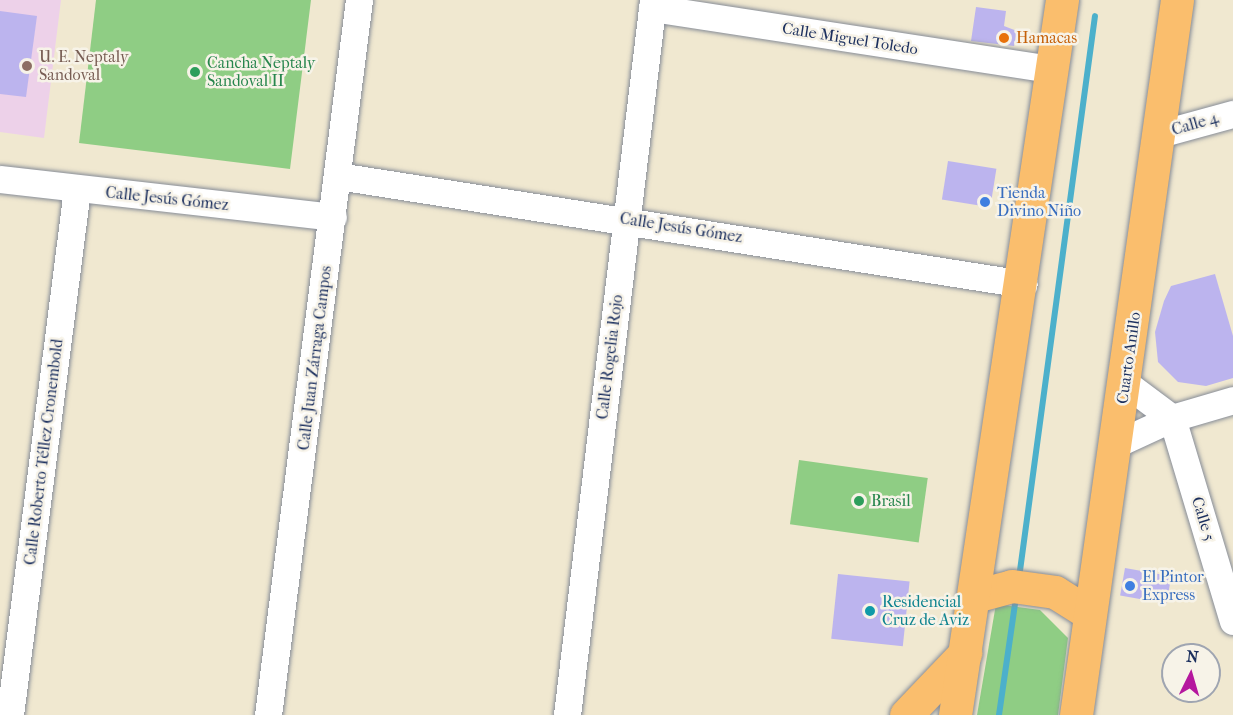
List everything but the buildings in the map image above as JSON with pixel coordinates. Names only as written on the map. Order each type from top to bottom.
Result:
[{"type":"main road","points":[[955,715],[1023,284],[1049,69],[1062,0]]},
{"type":"main road","name":"Cuarto Anillo","points":[[1076,715],[1125,383],[1156,135],[1177,0]]},
{"type":"main road","points":[[975,596],[1012,586],[1055,592],[1090,615]]},
{"type":"main road","points":[[906,715],[966,653]]},
{"type":"street","name":"Calle Juan Zárraga Campos","points":[[268,715],[359,0]]},
{"type":"street","name":"Calle Miguel Toledo","points":[[652,4],[1049,69]]},
{"type":"street","name":"Calle Rogelia Rojo","points":[[567,715],[652,4]]},
{"type":"street","name":"Calle 4","points":[[1156,135],[1233,114]]},
{"type":"street","name":"Calle Jesús Gómez","points":[[338,176],[626,219],[1023,284]]},
{"type":"street","name":"Calle Jesús Gómez","points":[[0,180],[333,217]]},
{"type":"street","name":"Calle Roberto Téllez Cronembold","points":[[10,715],[77,189]]},
{"type":"street","points":[[1125,383],[1172,418]]},
{"type":"street","points":[[1116,444],[1172,418],[1233,400]]},
{"type":"street","name":"Calle 5","points":[[1172,418],[1233,621]]},
{"type":"shaded area","name":"U. E. Neptaly Sandoval","points":[[0,0],[61,0],[44,138],[0,132]]},
{"type":"green space","name":"Cancha Neptaly Sandoval II","points":[[96,0],[311,0],[290,169],[79,143]]},
{"type":"green space","name":"Brasil","points":[[799,460],[928,478],[919,542],[790,524]]},
{"type":"green space","points":[[996,604],[1040,610],[1068,638],[1058,715],[977,715]]},
{"type":"waterway","points":[[1019,578],[1095,16]]},
{"type":"waterway","points":[[999,715],[1016,597]]},
{"type":"place","name":"Hamacas","points":[[1004,38]]},
{"type":"place","name":"U. E. Neptaly Sandoval","points":[[27,66]]},
{"type":"place","name":"Cancha Neptaly Sandoval II","points":[[195,72]]},
{"type":"place","name":"Tienda Divino Niño","points":[[985,202]]},
{"type":"place","name":"Brasil","points":[[859,501]]},
{"type":"place","name":"El Pintor Express","points":[[1130,586]]},
{"type":"place","name":"Residencial Cruz de Aviz","points":[[870,611]]}]
